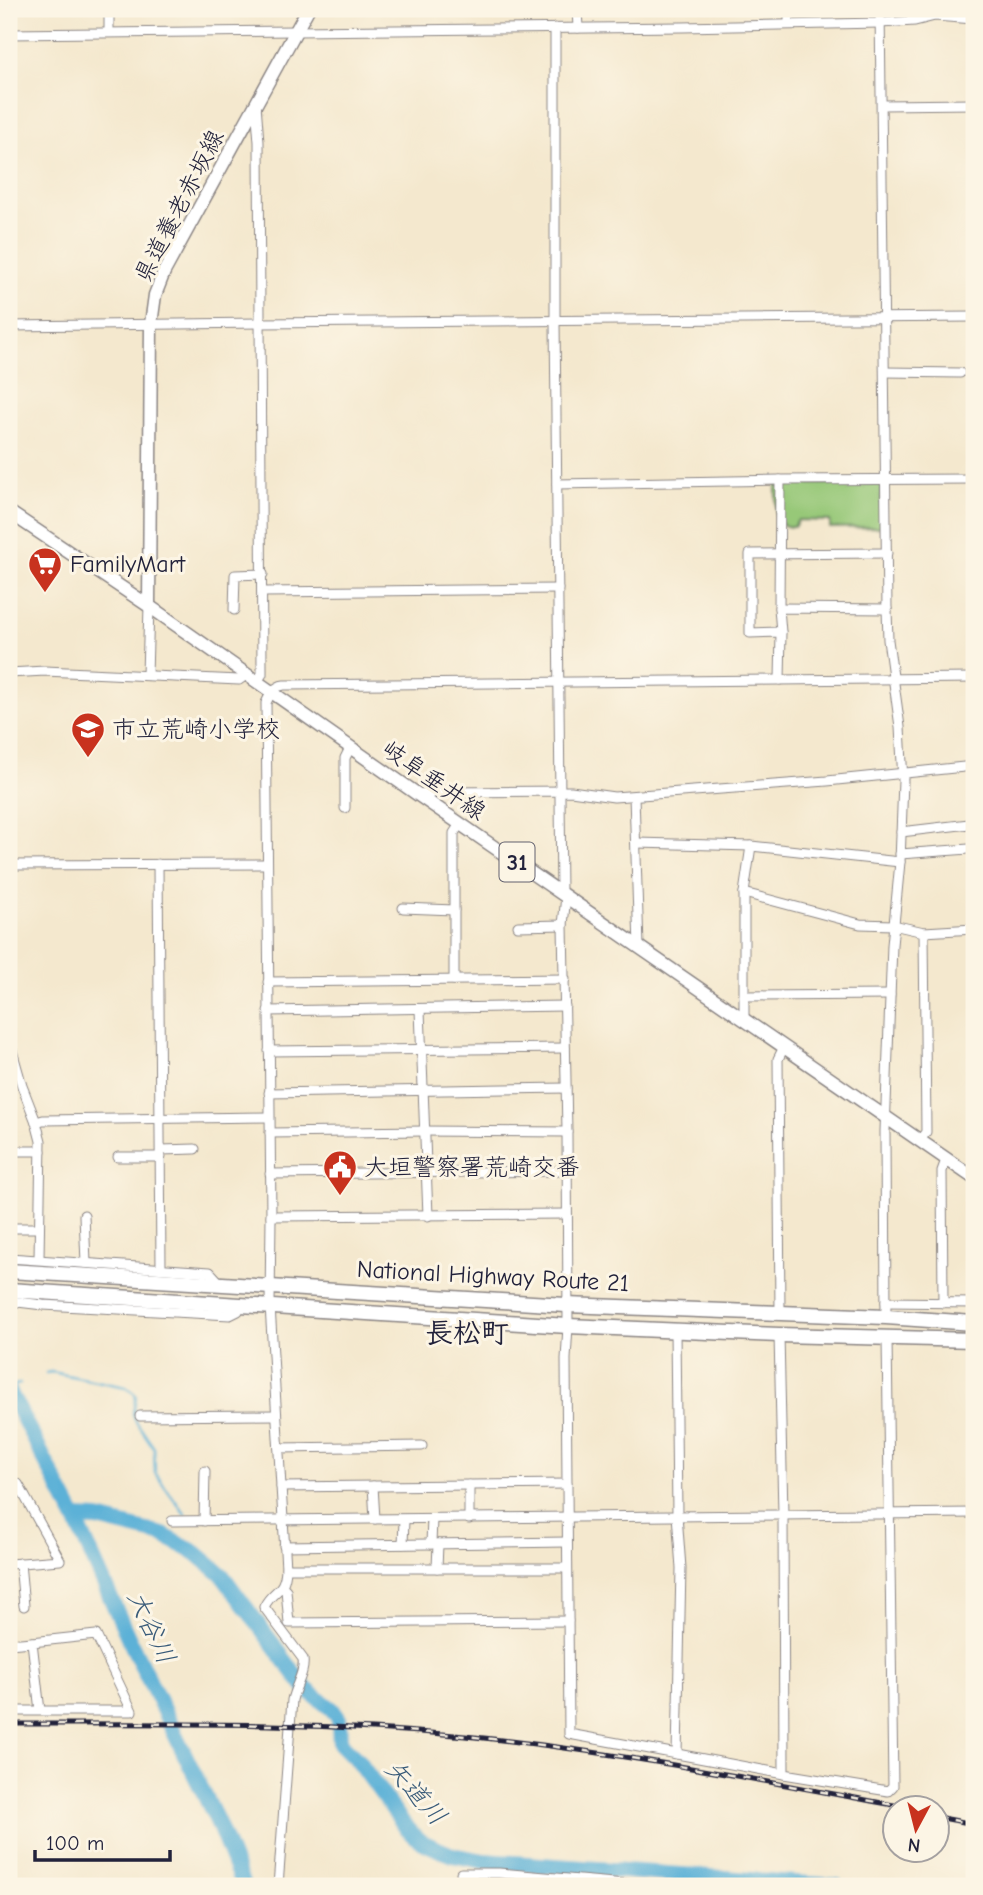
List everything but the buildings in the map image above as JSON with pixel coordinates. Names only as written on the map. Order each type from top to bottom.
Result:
[{"type":"highway","name":"National Highway Route 21","points":[[9,1271],[566,1305],[780,1313],[886,1309],[974,1323]]},
{"type":"highway","name":"National Highway Route 21","points":[[9,1290],[568,1326],[974,1340]]},
{"type":"main road","name":"県道養老赤坂線","points":[[149,606],[151,324],[155,295],[163,272],[308,9]]},
{"type":"main road","name":"岐阜垂井線","points":[[9,512],[149,606],[974,1178]]},
{"type":"street","points":[[109,9],[109,32]]},
{"type":"street","points":[[578,9],[578,28]]},
{"type":"street","points":[[789,9],[789,24]]},
{"type":"street","points":[[880,9],[887,609],[903,781],[900,858],[893,925],[886,1117],[886,1309],[943,1303],[974,1303]]},
{"type":"street","points":[[9,34],[880,23],[915,21],[935,16],[974,19]]},
{"type":"street","points":[[555,28],[559,791],[567,1132],[566,1517],[569,1734],[888,1791],[892,1786],[887,1338]]},
{"type":"street","points":[[9,673],[45,671],[239,680],[262,674],[261,323],[259,142],[256,104]]},
{"type":"street","points":[[882,105],[974,104]]},
{"type":"street","points":[[9,327],[974,317]]},
{"type":"street","points":[[885,372],[960,373]]},
{"type":"street","points":[[557,484],[974,479]]},
{"type":"street","points":[[780,480],[780,680]]},
{"type":"street","points":[[781,632],[750,633],[750,554],[887,553]]},
{"type":"street","points":[[234,610],[234,575],[262,574]]},
{"type":"street","points":[[263,592],[558,589]]},
{"type":"street","points":[[147,675],[149,606]]},
{"type":"street","points":[[779,608],[887,609]]},
{"type":"street","points":[[278,1886],[292,1700],[304,1668],[303,1659],[264,1607],[268,1599],[282,1586],[286,1569],[270,1306],[266,703],[279,686],[284,685],[974,678]]},
{"type":"street","points":[[345,808],[345,758],[351,748]]},
{"type":"street","points":[[417,794],[571,791],[614,797],[634,796],[974,766]]},
{"type":"street","points":[[634,796],[639,947]]},
{"type":"street","points":[[454,980],[454,833],[460,824]]},
{"type":"street","points":[[901,832],[969,824]]},
{"type":"street","points":[[637,843],[751,846],[900,858],[968,849]]},
{"type":"street","points":[[744,1019],[744,893],[751,846]]},
{"type":"street","points":[[158,864],[161,1268]]},
{"type":"street","points":[[9,865],[267,864]]},
{"type":"street","points":[[744,893],[860,924],[893,925],[924,932],[974,929]]},
{"type":"street","points":[[402,908],[454,910]]},
{"type":"street","points":[[518,926],[564,925]]},
{"type":"street","points":[[920,1140],[926,1132],[924,932]]},
{"type":"street","points":[[268,982],[565,979]]},
{"type":"street","points":[[744,996],[890,995]]},
{"type":"street","points":[[268,1011],[565,1006]]},
{"type":"street","points":[[420,1010],[428,1216]]},
{"type":"street","points":[[9,1040],[41,1141],[38,1258]]},
{"type":"street","points":[[780,1313],[778,1059],[784,1047]]},
{"type":"street","points":[[269,1051],[565,1048]]},
{"type":"street","points":[[269,1093],[566,1088]]},
{"type":"street","points":[[36,1122],[269,1118]]},
{"type":"street","points":[[270,1133],[567,1132]]},
{"type":"street","points":[[118,1157],[195,1149]]},
{"type":"street","points":[[9,1151],[41,1152]]},
{"type":"street","points":[[943,1303],[942,1171],[946,1160]]},
{"type":"street","points":[[270,1174],[567,1171]]},
{"type":"street","points":[[271,1216],[566,1214]]},
{"type":"street","points":[[85,1215],[86,1263]]},
{"type":"street","points":[[9,1228],[39,1228]]},
{"type":"street","points":[[9,1258],[210,1272],[222,1285]]},
{"type":"street","points":[[9,1301],[230,1315],[238,1311],[240,1305]]},
{"type":"street","points":[[675,1330],[677,1515],[681,1568],[677,1754]]},
{"type":"street","points":[[779,1335],[784,1774]]},
{"type":"street","points":[[139,1416],[276,1415]]},
{"type":"street","points":[[279,1448],[422,1446]]},
{"type":"street","points":[[204,1521],[205,1471]]},
{"type":"street","points":[[9,1485],[18,1484],[60,1560],[9,1563]]},
{"type":"street","points":[[281,1486],[567,1484]]},
{"type":"street","points":[[469,1485],[469,1519]]},
{"type":"street","points":[[373,1486],[375,1519]]},
{"type":"street","points":[[172,1521],[974,1513]]},
{"type":"street","points":[[403,1544],[404,1520]]},
{"type":"street","points":[[432,1520],[438,1568]]},
{"type":"street","points":[[284,1546],[567,1542]]},
{"type":"street","points":[[20,1563],[24,1606]]},
{"type":"street","points":[[286,1569],[567,1568]]},
{"type":"street","points":[[282,1586],[286,1590],[289,1623],[568,1621]]},
{"type":"street","points":[[9,1644],[96,1635],[132,1711],[9,1711]]},
{"type":"street","points":[[32,1642],[40,1711]]},
{"type":"street","points":[[461,1873],[499,1873],[648,1886]]},
{"type":"green space","points":[[881,483],[881,527],[830,528],[830,521],[798,520],[794,527],[791,527],[776,518],[776,484]]},
{"type":"waterway","points":[[46,1373],[126,1387],[136,1395],[133,1414],[154,1448],[155,1473],[185,1514]]},
{"type":"waterway","points":[[9,1386],[20,1384]]},
{"type":"waterway","name":"大谷川","points":[[9,1391],[75,1518],[128,1637],[217,1821],[243,1886]]},
{"type":"waterway","name":"矢道川","points":[[75,1518],[98,1519],[163,1535],[196,1553],[222,1575],[306,1689],[332,1709],[339,1719],[340,1743],[358,1761],[408,1830],[422,1842],[452,1855],[484,1861],[837,1886]]},
{"type":"railway","points":[[9,1724],[294,1726],[465,1736],[632,1758],[881,1803]]},
{"type":"railway","points":[[951,1820],[974,1824]]},
{"type":"place","name":"FamilyMart","points":[[45,594]]},
{"type":"place","name":"市立荒崎小学校","points":[[88,759]]},
{"type":"place","name":"大垣警察署荒崎交番","points":[[340,1197]]},
{"type":"district","name":"長松町","points":[[467,1332]]}]
